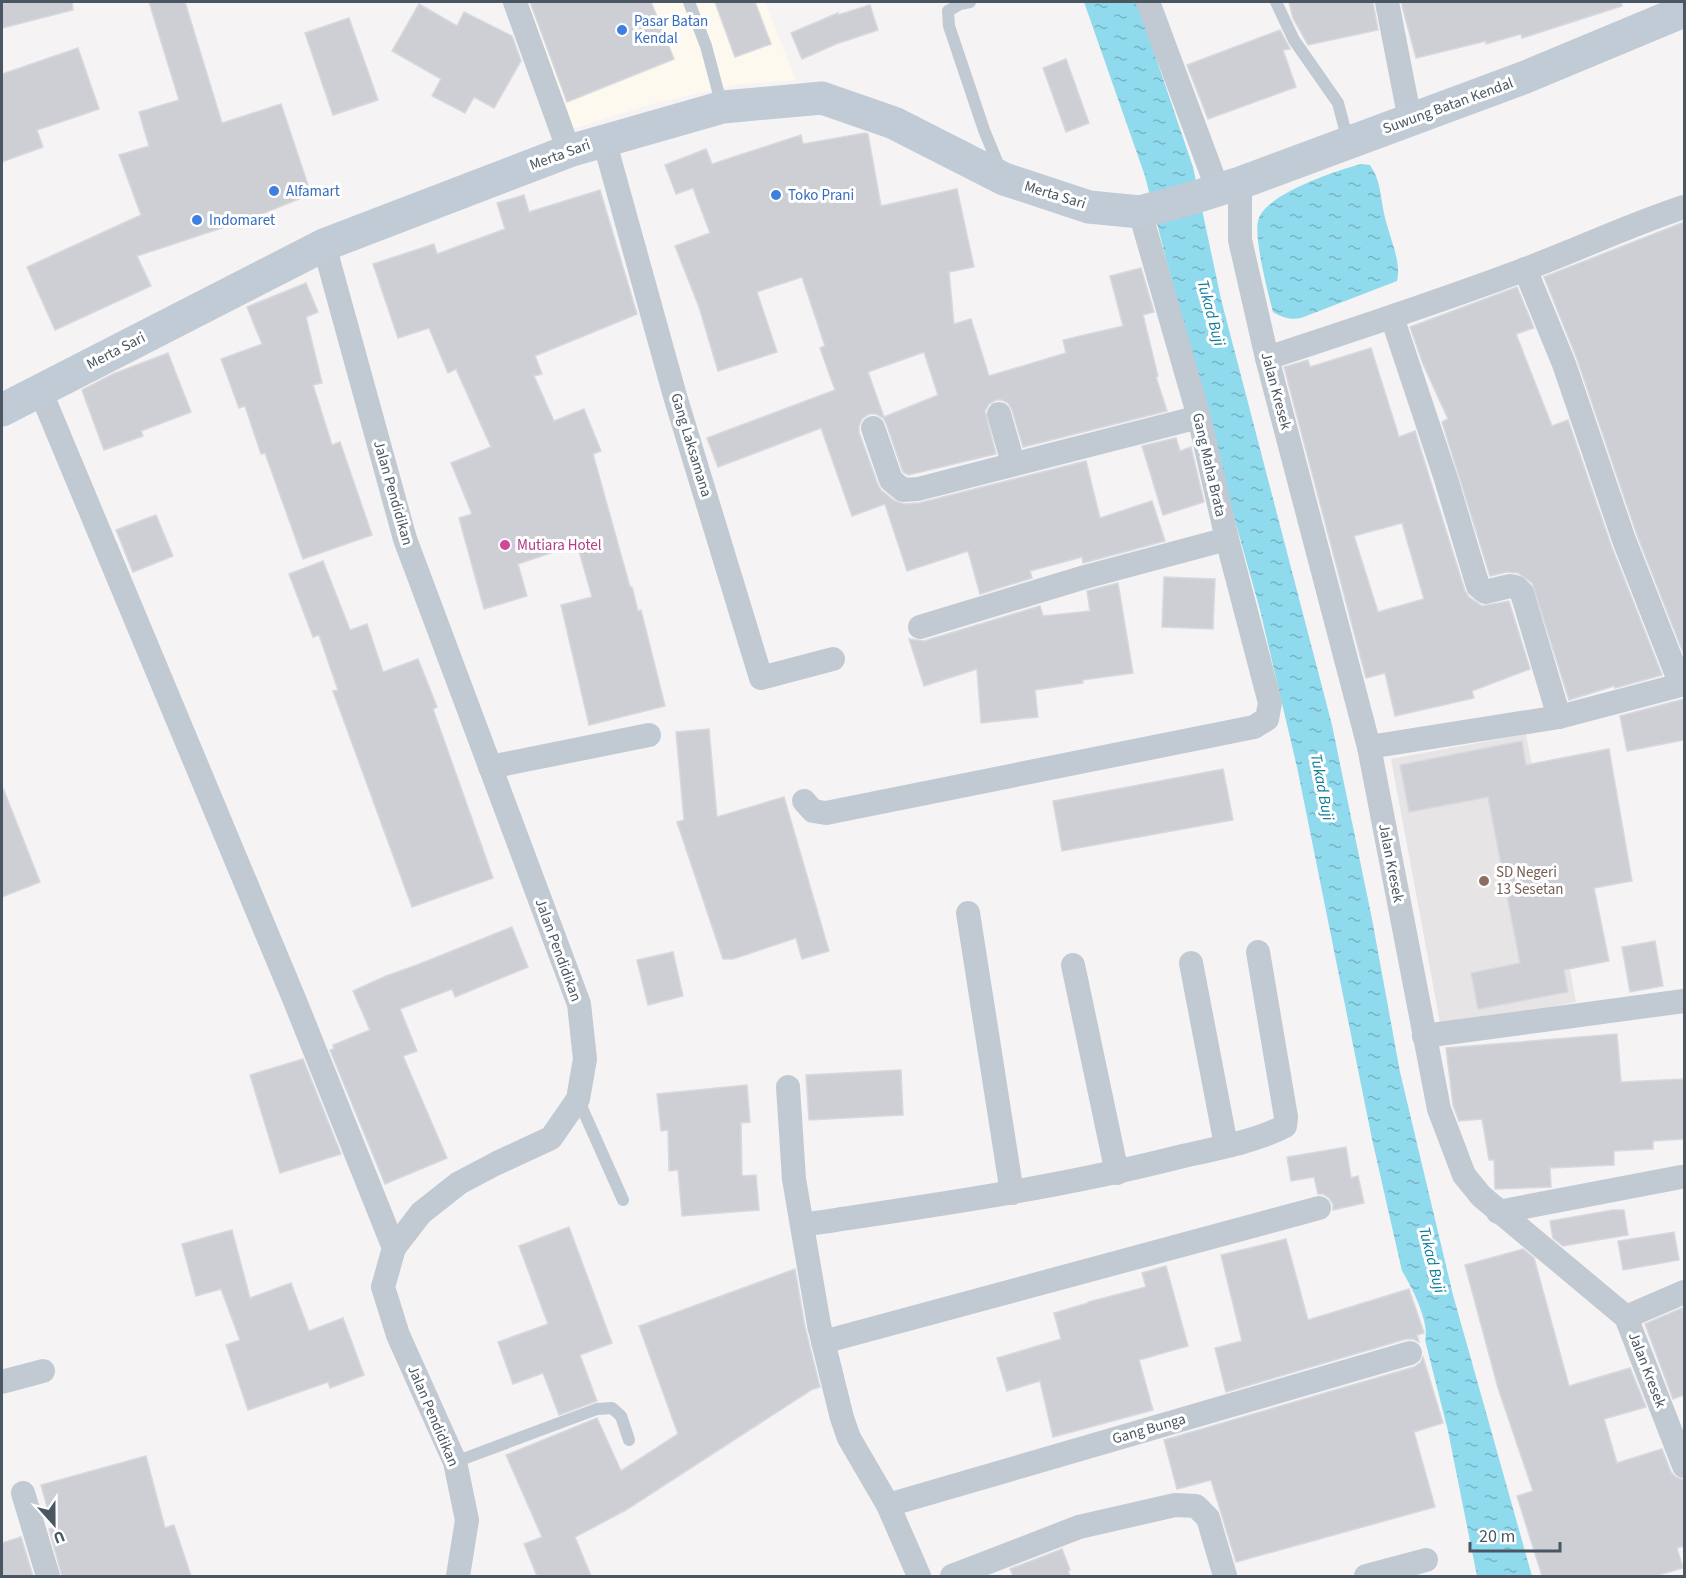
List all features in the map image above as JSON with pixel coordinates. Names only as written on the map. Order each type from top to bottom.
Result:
[{"type":"street","points":[[515,2],[569,151]]},
{"type":"street","points":[[1148,2],[1222,189]]},
{"type":"street","points":[[1387,2],[1410,120]]},
{"type":"street","name":"Suwung Batan Kendal","points":[[1143,211],[1222,189],[1410,120],[1523,78],[1684,11]]},
{"type":"street","name":"Merta Sari","points":[[2,410],[324,245],[569,151],[723,107],[822,98],[894,123],[1004,179],[1089,207],[1143,211]]},
{"type":"street","name":"Gang Laksamana","points":[[604,140],[675,396],[761,678],[834,659]]},
{"type":"street","name":"Jalan Kresek","points":[[1222,189],[1240,240],[1268,358],[1369,747],[1439,1110],[1464,1175],[1480,1196],[1626,1317],[1684,1466]]},
{"type":"street","points":[[1268,358],[1526,269],[1642,221],[1684,207]]},
{"type":"street","name":"Gang Maha Brata","points":[[804,801],[813,811],[826,813],[1254,727],[1267,719],[1270,703],[1143,211]]},
{"type":"street","name":"Jalan Pendidikan","points":[[324,245],[405,539],[579,1004],[585,1059],[578,1099],[551,1138],[459,1183],[421,1213],[394,1248],[383,1287],[398,1335],[455,1462],[468,1520],[458,1576]]},
{"type":"street","points":[[1369,747],[1559,717],[1683,684],[1624,540],[1564,364],[1526,269]]},
{"type":"street","points":[[1392,317],[1446,479],[1478,586],[1485,592],[1510,586],[1516,587],[1522,593],[1559,717]]},
{"type":"street","points":[[40,390],[296,1001],[394,1248]]},
{"type":"street","points":[[999,414],[1013,463]]},
{"type":"street","points":[[873,428],[891,480],[903,490],[918,489],[1198,417]]},
{"type":"street","points":[[920,627],[1085,577],[1227,539]]},
{"type":"street","points":[[490,767],[649,735]]},
{"type":"street","points":[[968,913],[1012,1193]]},
{"type":"street","points":[[802,1225],[1012,1193],[1117,1173],[1276,1131],[1285,1125],[1286,1117],[1258,952]]},
{"type":"street","points":[[1191,963],[1226,1145]]},
{"type":"street","points":[[1073,965],[1117,1173]]},
{"type":"street","points":[[1424,1036],[1684,1001]]},
{"type":"street","points":[[788,1087],[794,1179],[823,1342],[849,1438],[888,1505],[919,1576]]},
{"type":"street","points":[[1498,1212],[1681,1177]]},
{"type":"street","points":[[823,1342],[1319,1208]]},
{"type":"street","points":[[1626,1317],[1684,1292]]},
{"type":"street","name":"Gang Bunga","points":[[888,1505],[1410,1353]]},
{"type":"street","points":[[2,1382],[43,1371]]},
{"type":"street","points":[[23,1493],[48,1576]]},
{"type":"street","points":[[952,1576],[1079,1527],[1175,1505],[1196,1506],[1208,1518],[1226,1576]]},
{"type":"street","points":[[1366,1576],[1426,1560]]},
{"type":"lane","points":[[689,2],[706,46],[723,107]]},
{"type":"lane","points":[[970,2],[960,4],[948,11],[949,26],[984,130],[1004,179]]},
{"type":"lane","points":[[1276,2],[1294,40],[1338,103],[1349,142]]},
{"type":"lane","points":[[578,1099],[623,1200]]},
{"type":"lane","points":[[455,1462],[597,1409],[612,1408],[621,1416],[629,1440]]},
{"type":"shaded area","name":"Pasar Batan Kendal","points":[[519,2],[765,2],[796,80],[740,84],[652,104],[569,130]]},
{"type":"shaded area","name":"SD Negeri 13 Sesetan","points":[[1526,734],[1576,1002],[1441,1028],[1391,759]]},
{"type":"water","name":"Tukad Buji","points":[[1084,2],[1137,2],[1193,167],[1221,299],[1332,725],[1372,919],[1400,1072],[1453,1295],[1532,1576],[1477,1576],[1448,1431],[1425,1340],[1423,1315],[1402,1271],[1372,1139],[1297,767],[1260,610],[1205,413],[1145,176]]},
{"type":"water","points":[[1361,164],[1370,165],[1378,182],[1398,265],[1397,281],[1301,318],[1280,316],[1273,312],[1262,266],[1257,229],[1263,211],[1273,202],[1302,185]]},
{"type":"building","points":[[2,2],[72,2],[73,10],[2,28]]},
{"type":"building","points":[[149,2],[185,2],[222,123],[281,104],[311,194],[252,218],[137,256],[151,286],[55,330],[27,267],[141,215],[119,155],[149,146],[139,112],[179,100]]},
{"type":"building","name":"Pasar Batan Kendal","points":[[530,2],[651,2],[674,59],[567,102]]},
{"type":"building","points":[[715,2],[755,2],[771,44],[735,57]]},
{"type":"building","points":[[1289,2],[1373,2],[1378,30],[1308,45],[1293,18]]},
{"type":"building","points":[[1401,2],[1621,2],[1622,6],[1522,38],[1521,34],[1486,44],[1486,41],[1416,58]]},
{"type":"building","points":[[419,4],[457,26],[464,12],[512,36],[521,61],[494,108],[474,97],[465,113],[432,96],[441,79],[392,51]]},
{"type":"building","points":[[870,5],[878,30],[836,44],[802,59],[791,33],[838,13],[838,15]]},
{"type":"building","points":[[349,18],[378,100],[333,115],[305,33]]},
{"type":"building","points":[[1280,30],[1290,49],[1283,50],[1296,87],[1208,119],[1187,65]]},
{"type":"building","points":[[78,48],[99,109],[37,130],[43,147],[2,162],[2,74]]},
{"type":"building","points":[[1066,59],[1089,123],[1066,132],[1043,68]]},
{"type":"building","points":[[868,134],[881,206],[957,189],[974,267],[949,272],[954,324],[971,319],[989,376],[1066,353],[1063,340],[1123,326],[1110,276],[1141,268],[1154,312],[1143,315],[1158,376],[1156,377],[1167,411],[1023,447],[1008,403],[996,400],[989,404],[985,411],[996,454],[908,475],[903,472],[883,418],[876,414],[869,414],[862,419],[859,432],[881,490],[895,501],[904,504],[919,503],[1086,461],[1100,518],[1152,501],[1165,541],[1083,563],[1082,557],[1030,571],[1032,578],[980,594],[968,551],[907,571],[885,504],[852,516],[821,428],[718,467],[707,438],[835,390],[820,348],[825,346],[802,277],[757,292],[777,352],[718,371],[699,307],[675,246],[710,233],[693,188],[676,194],[665,165],[706,149],[712,164],[801,135],[803,144]],"holes":[[[924,352],[938,395],[884,417],[868,372]]]},
{"type":"building","points":[[600,190],[637,314],[535,356],[542,374],[534,376],[554,421],[584,409],[601,451],[593,454],[630,587],[632,587],[638,611],[641,610],[665,706],[589,725],[561,605],[592,597],[577,544],[518,564],[527,596],[484,609],[459,518],[472,514],[451,463],[491,447],[456,369],[448,373],[429,328],[398,338],[373,264],[434,244],[437,254],[505,229],[497,203],[524,195],[529,212]]},
{"type":"building","points":[[1684,222],[1684,655],[1637,535],[1577,359],[1544,277]]},
{"type":"building","points":[[306,283],[318,312],[306,317],[322,383],[313,385],[332,445],[340,442],[372,535],[303,559],[265,453],[261,454],[245,406],[239,408],[221,359],[262,344],[247,307]]},
{"type":"building","points":[[1517,287],[1534,328],[1516,334],[1552,426],[1568,420],[1611,545],[1662,675],[1615,688],[1614,686],[1569,700],[1532,583],[1518,573],[1507,572],[1490,576],[1442,422],[1448,419],[1423,364],[1410,327]]},
{"type":"building","points":[[1371,348],[1399,437],[1415,431],[1465,591],[1469,597],[1482,606],[1509,601],[1530,669],[1472,691],[1474,698],[1395,716],[1385,673],[1366,678],[1284,367],[1308,360],[1310,367]],"holes":[[[1402,523],[1424,599],[1378,612],[1354,536]]]},
{"type":"building","points":[[168,353],[191,412],[141,431],[143,436],[104,450],[82,390],[113,374]]},
{"type":"building","points":[[1176,438],[1180,451],[1191,447],[1204,502],[1163,515],[1142,446]]},
{"type":"building","points":[[156,515],[173,556],[133,572],[116,530]]},
{"type":"building","points":[[323,561],[350,630],[367,624],[383,672],[418,659],[437,707],[433,709],[493,878],[412,907],[333,691],[338,690],[319,635],[313,637],[289,574]]},
{"type":"building","points":[[1164,577],[1215,579],[1213,629],[1162,627]]},
{"type":"building","points":[[1118,583],[1133,673],[1082,680],[1083,683],[1035,690],[1038,717],[981,723],[977,669],[924,686],[909,639],[924,641],[1040,606],[1043,616],[1090,611],[1087,591]]},
{"type":"building","points":[[1684,699],[1684,740],[1627,751],[1620,716]]},
{"type":"building","points":[[709,729],[717,817],[784,797],[829,951],[802,959],[796,938],[733,959],[723,959],[677,822],[684,820],[676,732]]},
{"type":"building","points":[[1522,741],[1526,765],[1609,749],[1632,881],[1594,888],[1609,961],[1564,970],[1568,992],[1478,1009],[1471,973],[1520,963],[1488,797],[1409,812],[1400,765]]},
{"type":"building","points":[[1223,769],[1233,820],[1062,851],[1053,801]]},
{"type":"building","points":[[2,788],[40,882],[2,897]]},
{"type":"building","points":[[512,927],[528,967],[455,997],[452,989],[400,1009],[417,1051],[403,1056],[447,1158],[385,1184],[330,1050],[334,1049],[333,1045],[370,1030],[353,991]]},
{"type":"building","points":[[1655,941],[1663,986],[1630,992],[1622,947]]},
{"type":"building","points":[[673,952],[683,996],[648,1005],[637,960]]},
{"type":"building","points":[[1617,1034],[1621,1082],[1684,1079],[1684,1139],[1653,1141],[1653,1149],[1614,1151],[1614,1165],[1550,1168],[1551,1187],[1495,1189],[1494,1160],[1489,1160],[1482,1119],[1459,1121],[1453,1105],[1446,1048]]},
{"type":"building","points":[[303,1059],[341,1154],[280,1173],[250,1075]]},
{"type":"building","points":[[901,1070],[903,1115],[809,1120],[806,1075]]},
{"type":"building","points":[[747,1085],[750,1122],[741,1123],[742,1176],[756,1175],[759,1210],[682,1216],[678,1170],[669,1171],[668,1130],[661,1131],[657,1094]]},
{"type":"building","points":[[1346,1147],[1351,1178],[1358,1176],[1364,1203],[1333,1210],[1333,1204],[1329,1198],[1318,1194],[1314,1177],[1291,1181],[1287,1157]]},
{"type":"building","points":[[1624,1210],[1628,1235],[1563,1246],[1553,1238],[1550,1221]]},
{"type":"building","points":[[569,1227],[612,1343],[580,1355],[597,1401],[559,1415],[543,1373],[513,1384],[498,1342],[548,1324],[519,1246]]},
{"type":"building","points":[[232,1230],[250,1298],[291,1283],[309,1331],[343,1318],[364,1375],[330,1388],[328,1382],[248,1410],[226,1345],[240,1340],[221,1289],[196,1296],[182,1244]]},
{"type":"building","points":[[1674,1232],[1679,1260],[1623,1270],[1618,1241]]},
{"type":"building","points":[[1286,1239],[1308,1320],[1409,1289],[1424,1333],[1417,1335],[1419,1342],[1406,1339],[1226,1392],[1215,1348],[1242,1341],[1221,1255]]},
{"type":"building","points":[[1523,1249],[1534,1258],[1569,1386],[1630,1368],[1646,1407],[1604,1419],[1617,1463],[1662,1449],[1671,1472],[1684,1480],[1684,1546],[1677,1548],[1683,1568],[1655,1576],[1542,1576],[1517,1496],[1533,1491],[1498,1388],[1465,1265]]},
{"type":"building","points":[[1166,1266],[1188,1346],[1139,1360],[1153,1410],[1053,1437],[1040,1381],[1007,1391],[997,1358],[1061,1339],[1054,1313],[1146,1287],[1142,1273]]},
{"type":"building","points":[[795,1269],[805,1327],[820,1387],[811,1390],[626,1510],[575,1537],[591,1576],[537,1576],[524,1544],[542,1537],[506,1455],[597,1418],[621,1471],[678,1434],[639,1326]]},
{"type":"building","points":[[1682,1308],[1684,1316],[1684,1395],[1673,1399],[1645,1324]]},
{"type":"building","points":[[1423,1357],[1443,1423],[1414,1432],[1435,1507],[1236,1562],[1211,1480],[1177,1489],[1164,1440],[1414,1367]]},
{"type":"building","points":[[146,1456],[165,1528],[174,1525],[191,1576],[62,1576],[49,1529],[53,1528],[41,1485]]},
{"type":"building","points":[[21,1537],[33,1576],[2,1576],[2,1543]]},
{"type":"building","points":[[1062,1549],[1070,1576],[1013,1576],[1010,1569]]},
{"type":"place","name":"Pasar Batan Kendal","points":[[622,30]]},
{"type":"place","name":"Alfamart","points":[[274,191]]},
{"type":"place","name":"Toko Prani","points":[[776,195]]},
{"type":"place","name":"Indomaret","points":[[197,220]]},
{"type":"place","name":"Mutiara Hotel","points":[[505,545]]},
{"type":"place","name":"SD Negeri 13 Sesetan","points":[[1484,881]]}]
